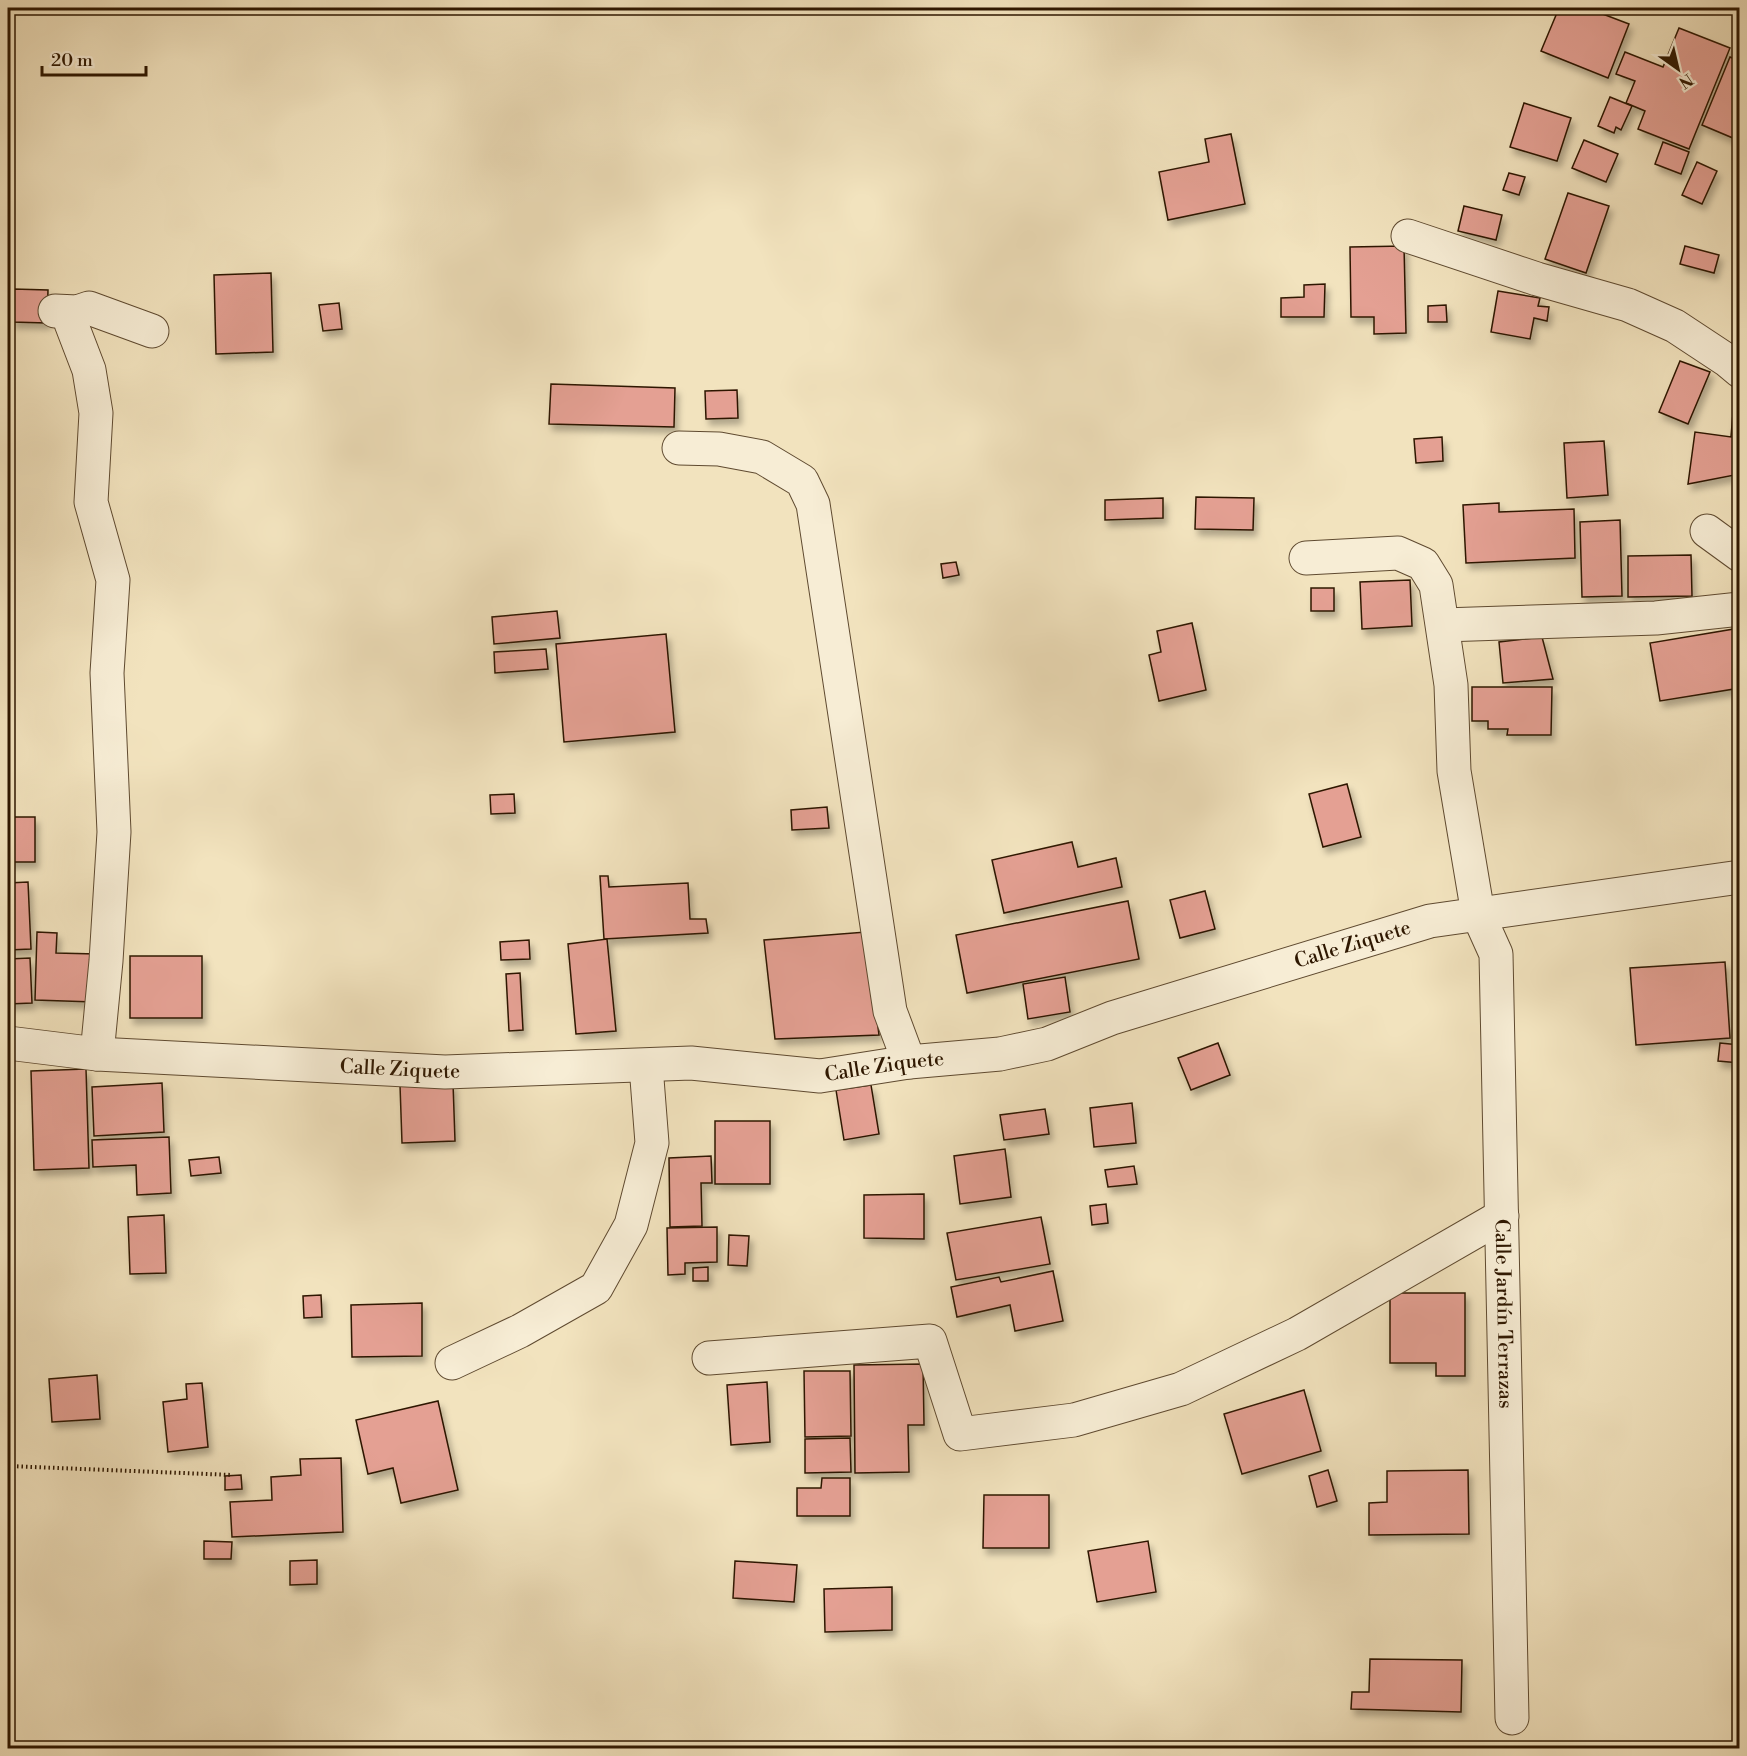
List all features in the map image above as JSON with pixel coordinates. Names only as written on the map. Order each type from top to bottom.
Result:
[{"type":"street","points":[[1408,236],[1537,279],[1628,305],[1675,326],[1740,371]]},
{"type":"street","points":[[97,1054],[106,961],[114,832],[107,673],[113,580],[92,502],[96,413],[89,370],[65,311],[89,308],[152,331]]},
{"type":"street","points":[[679,448],[719,449],[762,457],[802,481],[813,504],[890,1011],[909,1062]]},
{"type":"street","points":[[1707,531],[1740,555]]},
{"type":"street","name":"Calle Jardín Terrazas","points":[[1306,558],[1398,553],[1423,564],[1436,585],[1452,685],[1454,771],[1478,914],[1496,954],[1512,1718]]},
{"type":"street","points":[[1443,626],[1656,618],[1740,609]]},
{"type":"street","name":"Calle Ziquete","points":[[8,1043],[97,1054],[445,1072],[691,1063],[820,1076],[909,1062],[1000,1054],[1047,1044],[1112,1018],[1431,921],[1740,878]]},
{"type":"street","points":[[452,1364],[520,1331],[596,1288],[631,1225],[652,1143],[646,1066]]},
{"type":"street","points":[[709,1358],[930,1341],[960,1434],[1074,1420],[1181,1389],[1297,1334],[1502,1216]]},
{"type":"path","points":[[8,1466],[232,1475]]},
{"type":"building","points":[[1559,8],[1587,8],[1629,24],[1608,78],[1541,51]]},
{"type":"building","points":[[1679,28],[1730,48],[1689,149],[1638,129],[1645,111],[1626,103],[1635,81],[1616,74],[1625,52],[1663,67]]},
{"type":"building","points":[[1730,57],[1740,61],[1740,141],[1702,125]]},
{"type":"building","points":[[1610,97],[1632,106],[1621,130],[1616,127],[1614,133],[1598,126]]},
{"type":"building","points":[[1524,103],[1571,118],[1557,161],[1510,147]]},
{"type":"building","points":[[1231,134],[1245,204],[1168,220],[1159,172],[1209,162],[1205,139]]},
{"type":"building","points":[[1584,140],[1618,154],[1606,182],[1572,168]]},
{"type":"building","points":[[1663,142],[1689,152],[1681,174],[1655,164]]},
{"type":"building","points":[[1697,162],[1717,171],[1702,204],[1682,195]]},
{"type":"building","points":[[1509,173],[1525,177],[1519,195],[1503,190]]},
{"type":"building","points":[[1568,193],[1609,206],[1586,273],[1545,259]]},
{"type":"building","points":[[1464,206],[1502,215],[1496,240],[1458,231]]},
{"type":"building","points":[[1404,246],[1406,333],[1374,334],[1374,317],[1351,317],[1350,247]]},
{"type":"building","points":[[1685,246],[1719,255],[1714,273],[1680,264]]},
{"type":"building","points":[[271,273],[273,352],[216,354],[214,275]]},
{"type":"building","points":[[1325,284],[1324,317],[1281,317],[1281,298],[1304,297],[1304,285]]},
{"type":"building","points":[[13,289],[48,290],[47,323],[12,322]]},
{"type":"building","points":[[1498,291],[1540,298],[1538,306],[1549,307],[1547,321],[1534,318],[1530,339],[1491,332]]},
{"type":"building","points":[[339,303],[342,329],[323,331],[319,305]]},
{"type":"building","points":[[1446,305],[1447,322],[1428,322],[1428,306]]},
{"type":"building","points":[[1680,361],[1710,372],[1688,424],[1659,412]]},
{"type":"building","points":[[551,384],[675,388],[674,427],[549,424]]},
{"type":"building","points":[[737,390],[738,418],[706,419],[705,391]]},
{"type":"building","points":[[1733,413],[1740,414],[1740,474],[1688,484],[1695,432],[1731,437]]},
{"type":"building","points":[[1442,437],[1443,461],[1416,463],[1414,439]]},
{"type":"building","points":[[1604,441],[1608,495],[1567,498],[1564,443]]},
{"type":"building","points":[[1196,497],[1254,498],[1253,530],[1195,529]]},
{"type":"building","points":[[1163,498],[1163,518],[1105,520],[1105,500]]},
{"type":"building","points":[[1499,503],[1499,512],[1574,509],[1575,558],[1466,563],[1463,505]]},
{"type":"building","points":[[1620,520],[1622,596],[1582,597],[1580,522]]},
{"type":"building","points":[[1691,555],[1692,596],[1628,597],[1628,556]]},
{"type":"building","points":[[956,562],[959,575],[943,578],[941,564]]},
{"type":"building","points":[[1410,580],[1412,626],[1362,629],[1360,582]]},
{"type":"building","points":[[1311,588],[1334,588],[1334,611],[1311,611]]},
{"type":"building","points":[[557,611],[560,638],[494,644],[492,617]]},
{"type":"building","points":[[1192,623],[1206,690],[1159,701],[1149,655],[1161,652],[1157,631]]},
{"type":"building","points":[[1740,628],[1740,688],[1660,701],[1650,643]]},
{"type":"building","points":[[666,634],[675,732],[564,742],[556,644]]},
{"type":"building","points":[[1542,637],[1553,679],[1503,683],[1499,642]]},
{"type":"building","points":[[546,649],[548,669],[495,673],[494,652]]},
{"type":"building","points":[[1472,687],[1552,687],[1551,735],[1507,735],[1508,729],[1488,729],[1488,721],[1472,721]]},
{"type":"building","points":[[1347,784],[1361,837],[1323,847],[1309,794]]},
{"type":"building","points":[[514,794],[515,813],[491,814],[490,795]]},
{"type":"building","points":[[827,807],[829,828],[792,830],[791,810]]},
{"type":"building","points":[[8,817],[35,817],[35,862],[8,862]]},
{"type":"building","points":[[1072,842],[1078,867],[1116,858],[1122,887],[1004,913],[992,860]]},
{"type":"building","points":[[600,876],[608,876],[609,887],[688,883],[690,919],[706,919],[708,933],[604,939]]},
{"type":"building","points":[[28,882],[31,949],[8,950],[8,883]]},
{"type":"building","points":[[1205,891],[1215,929],[1180,938],[1170,900]]},
{"type":"building","points":[[1128,901],[1139,959],[967,993],[956,935]]},
{"type":"building","points":[[37,932],[57,933],[56,953],[96,954],[94,1002],[35,1000]]},
{"type":"building","points":[[866,932],[879,1035],[775,1039],[764,940]]},
{"type":"building","points":[[607,939],[616,1031],[576,1034],[568,944]]},
{"type":"building","points":[[529,940],[530,959],[501,960],[500,942]]},
{"type":"building","points":[[130,956],[202,956],[202,1018],[130,1018]]},
{"type":"building","points":[[30,958],[32,1003],[8,1004],[8,959]]},
{"type":"building","points":[[1725,962],[1730,1038],[1636,1045],[1630,968]]},
{"type":"building","points":[[520,973],[523,1030],[509,1031],[506,974]]},
{"type":"building","points":[[1065,977],[1070,1012],[1028,1019],[1023,984]]},
{"type":"building","points":[[1218,1043],[1230,1075],[1191,1090],[1178,1058]]},
{"type":"building","points":[[1720,1043],[1740,1045],[1740,1063],[1718,1061]]},
{"type":"building","points":[[86,1069],[89,1168],[34,1170],[31,1071]]},
{"type":"building","points":[[162,1083],[164,1132],[94,1136],[92,1087]]},
{"type":"building","points":[[453,1083],[455,1141],[402,1143],[400,1085]]},
{"type":"building","points":[[871,1085],[879,1134],[844,1140],[836,1090]]},
{"type":"building","points":[[1132,1103],[1136,1143],[1094,1147],[1090,1108]]},
{"type":"building","points":[[1045,1109],[1049,1134],[1004,1140],[1000,1115]]},
{"type":"building","points":[[715,1121],[770,1121],[770,1184],[715,1184]]},
{"type":"building","points":[[169,1137],[171,1193],[137,1195],[136,1165],[93,1167],[92,1140]]},
{"type":"building","points":[[1005,1149],[1011,1197],[960,1204],[954,1156]]},
{"type":"building","points":[[711,1156],[712,1183],[701,1183],[702,1226],[670,1227],[669,1158]]},
{"type":"building","points":[[219,1157],[221,1173],[191,1176],[189,1160]]},
{"type":"building","points":[[1134,1166],[1137,1184],[1108,1187],[1105,1170]]},
{"type":"building","points":[[924,1194],[924,1239],[864,1238],[864,1195]]},
{"type":"building","points":[[1106,1204],[1108,1223],[1092,1225],[1090,1206]]},
{"type":"building","points":[[164,1215],[166,1273],[130,1274],[128,1217]]},
{"type":"building","points":[[1041,1217],[1050,1264],[956,1280],[947,1233]]},
{"type":"building","points":[[717,1227],[717,1262],[685,1263],[685,1274],[668,1275],[667,1228]]},
{"type":"building","points":[[729,1235],[749,1236],[747,1266],[728,1265]]},
{"type":"building","points":[[708,1267],[708,1281],[693,1281],[693,1268]]},
{"type":"building","points":[[1053,1271],[1063,1321],[1015,1331],[1010,1305],[957,1317],[951,1287],[999,1277],[1001,1282]]},
{"type":"building","points":[[1390,1293],[1465,1293],[1465,1376],[1436,1376],[1436,1363],[1390,1363]]},
{"type":"building","points":[[321,1295],[322,1317],[304,1318],[303,1296]]},
{"type":"building","points":[[422,1303],[422,1356],[352,1357],[351,1305]]},
{"type":"building","points":[[923,1364],[924,1425],[908,1425],[909,1472],[855,1473],[854,1365]]},
{"type":"building","points":[[804,1371],[850,1371],[851,1436],[805,1437]]},
{"type":"building","points":[[97,1375],[100,1419],[52,1422],[49,1379]]},
{"type":"building","points":[[767,1382],[770,1442],[731,1445],[727,1385]]},
{"type":"building","points":[[202,1383],[208,1447],[168,1452],[163,1402],[187,1399],[186,1384]]},
{"type":"building","points":[[1304,1390],[1321,1451],[1242,1474],[1224,1414]]},
{"type":"building","points":[[438,1401],[458,1490],[401,1503],[393,1468],[368,1474],[356,1420]]},
{"type":"building","points":[[850,1438],[851,1472],[805,1473],[805,1439]]},
{"type":"building","points":[[341,1458],[343,1532],[232,1537],[230,1502],[272,1500],[271,1477],[301,1475],[300,1459]]},
{"type":"building","points":[[1328,1470],[1337,1501],[1317,1507],[1309,1476]]},
{"type":"building","points":[[1468,1470],[1469,1534],[1369,1535],[1369,1503],[1387,1502],[1387,1471]]},
{"type":"building","points":[[241,1475],[242,1489],[225,1490],[225,1476]]},
{"type":"building","points":[[822,1478],[850,1478],[850,1516],[797,1516],[797,1488],[821,1488]]},
{"type":"building","points":[[984,1495],[1049,1495],[1049,1548],[983,1548]]},
{"type":"building","points":[[204,1541],[232,1542],[231,1559],[204,1559]]},
{"type":"building","points":[[1148,1541],[1156,1592],[1097,1602],[1088,1551]]},
{"type":"building","points":[[317,1560],[317,1584],[290,1585],[290,1561]]},
{"type":"building","points":[[735,1561],[797,1565],[794,1602],[733,1598]]},
{"type":"building","points":[[892,1587],[892,1630],[825,1632],[824,1589]]},
{"type":"building","points":[[1370,1659],[1462,1660],[1461,1712],[1351,1709],[1352,1692],[1369,1692]]}]
